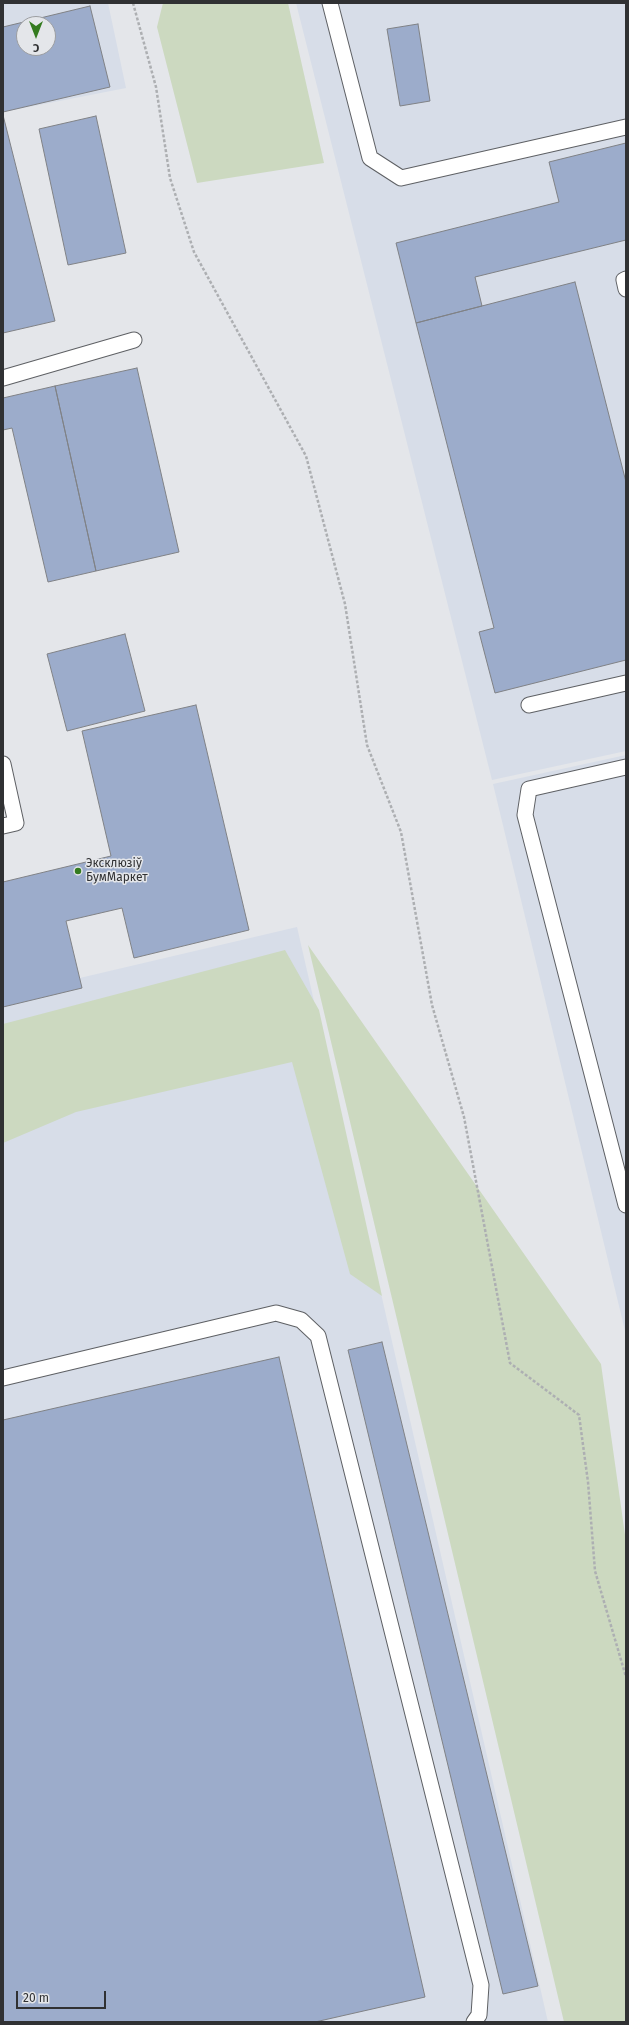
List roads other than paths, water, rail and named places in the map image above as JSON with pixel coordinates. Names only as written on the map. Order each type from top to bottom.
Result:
[{"type":"lane","points":[[330,3],[370,158],[402,178],[626,127]]},
{"type":"lane","points":[[626,279],[624,280],[626,289]]},
{"type":"lane","points":[[3,378],[134,340]]},
{"type":"lane","points":[[528,705],[626,683]]},
{"type":"lane","points":[[3,764],[16,823],[3,826]]},
{"type":"lane","points":[[626,767],[529,789],[525,815],[626,1205]]},
{"type":"lane","points":[[3,1378],[276,1313],[301,1320],[318,1336],[481,1985],[479,2015],[474,2022]]},
{"type":"place","name":"Эксклюзіў БумМаркет","points":[[78,871]]}]
